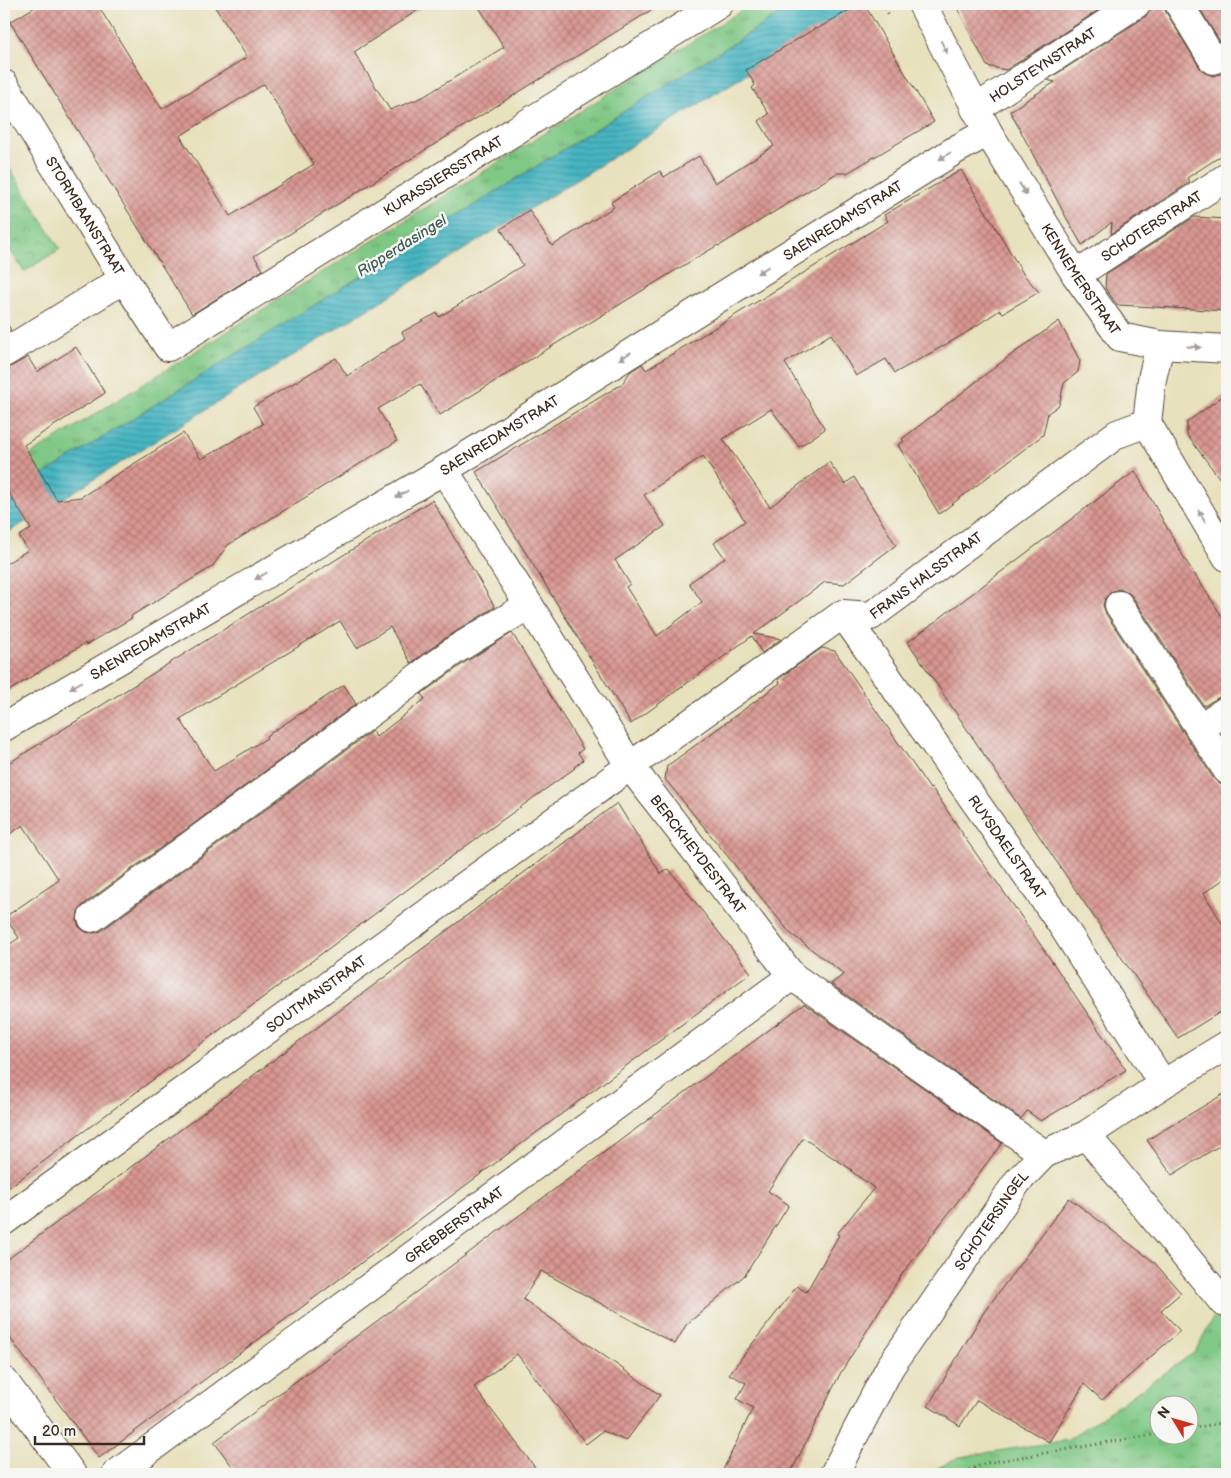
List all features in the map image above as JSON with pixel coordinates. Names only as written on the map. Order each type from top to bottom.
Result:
[{"type":"street","name":"KURASSIERSSTRAAT","points":[[168,347],[719,4]]},
{"type":"street","name":"KENNEMERSTRAAT","points":[[922,4],[982,120],[1076,275],[1120,337],[1160,346]]},
{"type":"street","name":"HOLSTEYNSTRAAT","points":[[982,120],[1136,4]]},
{"type":"street","points":[[1180,4],[1213,60]]},
{"type":"street","name":"STORMBAANSTRAAT","points":[[4,84],[168,347]]},
{"type":"street","name":"SAENREDAMSTRAAT","points":[[4,727],[444,470],[957,148],[982,120]]},
{"type":"street","name":"SCHOTERSTRAAT","points":[[1076,275],[1227,177]]},
{"type":"street","points":[[4,353],[124,279]]},
{"type":"street","points":[[1227,349],[1160,346],[1152,379],[1147,423],[1227,557]]},
{"type":"street","name":"FRANS HALSSTRAAT","points":[[843,614],[871,616],[1117,434],[1147,423]]},
{"type":"street","name":"BERCKHEYDESTRAAT","points":[[444,470],[630,766],[792,976],[1044,1154]]},
{"type":"street","points":[[92,918],[455,650],[529,605]]},
{"type":"street","points":[[1119,605],[1227,770]]},
{"type":"street","points":[[630,766],[843,614]]},
{"type":"street","name":"RUYSDAELSTRAAT","points":[[843,614],[1062,925],[1163,1084]]},
{"type":"street","points":[[1200,728],[1227,710]]},
{"type":"street","name":"SOUTMANSTRAAT","points":[[4,1221],[630,766]]},
{"type":"street","name":"GREBBERSTRAAT","points":[[116,1474],[792,976]]},
{"type":"street","name":"SCHOTERSINGEL","points":[[834,1474],[890,1367],[1018,1181],[1044,1154],[1086,1135],[1227,1044]]},
{"type":"street","points":[[1086,1135],[1223,1302]]},
{"type":"street","points":[[4,1381],[72,1474]]},
{"type":"path","points":[[1198,1427],[1227,1422]]},
{"type":"path","points":[[960,1474],[986,1464],[1148,1436]]},
{"type":"green space","points":[[752,4],[796,4],[4,499],[4,471]]},
{"type":"green space","points":[[4,159],[60,249],[24,272],[4,240]]},
{"type":"green space","points":[[1227,1300],[1227,1470],[1169,1474],[926,1474],[959,1457],[1068,1440],[1195,1352],[1218,1308]]},
{"type":"water","points":[[796,4],[860,4],[4,535],[4,499]]},
{"type":"water","points":[[1227,1470],[1227,1474],[1169,1474]]},
{"type":"building","points":[[40,4],[97,4],[162,109],[247,57],[213,4],[427,4],[354,52],[390,110],[423,97],[504,47],[477,4],[661,4],[254,256],[263,270],[192,314],[10,22]],"holes":[[[264,84],[314,164],[230,216],[180,136]]]},
{"type":"building","points":[[859,4],[864,4],[934,122],[847,173],[837,173],[440,415],[420,384],[378,409],[397,441],[228,545],[212,567],[131,616],[132,618],[86,645],[85,643],[4,694],[4,565],[28,550],[19,536],[31,529],[4,485],[4,369],[28,357],[37,372],[76,347],[105,393],[24,445],[57,500],[81,497],[183,433],[201,459],[263,424],[253,407],[336,358],[347,376],[405,338],[402,332],[437,313],[439,317],[523,265],[501,229],[529,210],[552,246],[614,207],[611,202],[660,171],[664,177],[699,156],[715,183],[774,146],[759,121],[769,114],[752,88],[755,85],[746,70]]},
{"type":"building","points":[[955,4],[1108,4],[1006,70],[987,66]]},
{"type":"building","points":[[1152,4],[1163,4],[1200,68],[1205,73],[1213,76],[1221,74],[1227,66],[1227,152],[1187,178],[1190,182],[1111,234],[1112,222],[1082,245],[1010,111],[1055,82],[1047,80],[1145,17],[1150,11]]},
{"type":"building","points":[[1197,4],[1227,4],[1227,55],[1226,52]]},
{"type":"building","points":[[961,170],[1024,275],[1039,292],[1003,313],[1000,310],[961,336],[895,373],[886,359],[856,376],[831,334],[785,363],[825,429],[799,447],[771,409],[723,439],[770,507],[829,462],[845,484],[854,477],[896,545],[844,584],[825,582],[754,634],[781,639],[762,653],[752,636],[631,724],[476,472],[622,384],[630,372],[642,364],[646,370],[888,221],[884,215]],"holes":[[[703,456],[745,521],[714,543],[725,558],[689,583],[702,602],[657,636],[626,587],[630,584],[615,560],[665,526],[644,495]]]},
{"type":"building","points":[[1194,217],[1227,219],[1227,311],[1118,305],[1105,288],[1106,274]]},
{"type":"building","points":[[4,319],[11,330],[4,335]]},
{"type":"building","points":[[1059,321],[1080,361],[1078,372],[1064,383],[1059,405],[1048,413],[1043,435],[939,514],[898,445],[904,441],[902,439],[1007,358]]},
{"type":"building","points":[[1227,393],[1227,488],[1187,435],[1187,422]]},
{"type":"building","points":[[1135,471],[1186,561],[1227,624],[1227,695],[1219,697],[1204,706],[1132,596],[1126,591],[1118,589],[1111,592],[1105,598],[1103,605],[1106,614],[1214,779],[1220,784],[1227,786],[1227,877],[1204,893],[1227,932],[1227,1008],[1178,1038],[908,642]]},
{"type":"building","points":[[432,500],[495,607],[447,637],[411,663],[390,627],[357,648],[340,621],[180,719],[214,771],[267,738],[266,736],[344,685],[356,704],[83,905],[78,912],[77,920],[79,927],[86,932],[94,933],[101,931],[372,731],[376,737],[425,699],[421,694],[464,663],[512,633],[583,749],[578,753],[583,760],[575,768],[459,851],[4,1191],[4,948],[19,938],[5,917],[59,880],[23,825],[4,838],[4,766]]},
{"type":"building","points":[[822,648],[835,651],[930,789],[932,788],[1126,1070],[1041,1121],[1027,1111],[1021,1119],[831,984],[844,974],[790,933],[665,779],[667,766],[780,683],[778,679]]},
{"type":"building","points":[[617,803],[661,874],[669,869],[751,973],[99,1458],[4,1330],[4,1262]]},
{"type":"building","points":[[804,1004],[1002,1143],[900,1277],[840,1374],[790,1474],[721,1474],[753,1408],[737,1399],[746,1383],[729,1374],[797,1286],[806,1292],[839,1235],[837,1234],[874,1188],[852,1170],[803,1138],[768,1191],[789,1205],[745,1275],[686,1325],[675,1344],[541,1271],[523,1299],[660,1395],[626,1441],[603,1431],[586,1444],[517,1354],[474,1387],[540,1474],[238,1474],[214,1442]]},
{"type":"building","points":[[1227,1092],[1227,1141],[1172,1175],[1147,1140]]},
{"type":"building","points":[[1069,1198],[1154,1262],[1181,1293],[1161,1310],[1180,1331],[1102,1400],[1084,1384],[1049,1442],[977,1400],[960,1426],[928,1406],[984,1312]]},
{"type":"water label","name":"Ripperdasingel","points":[[402,246]]}]
